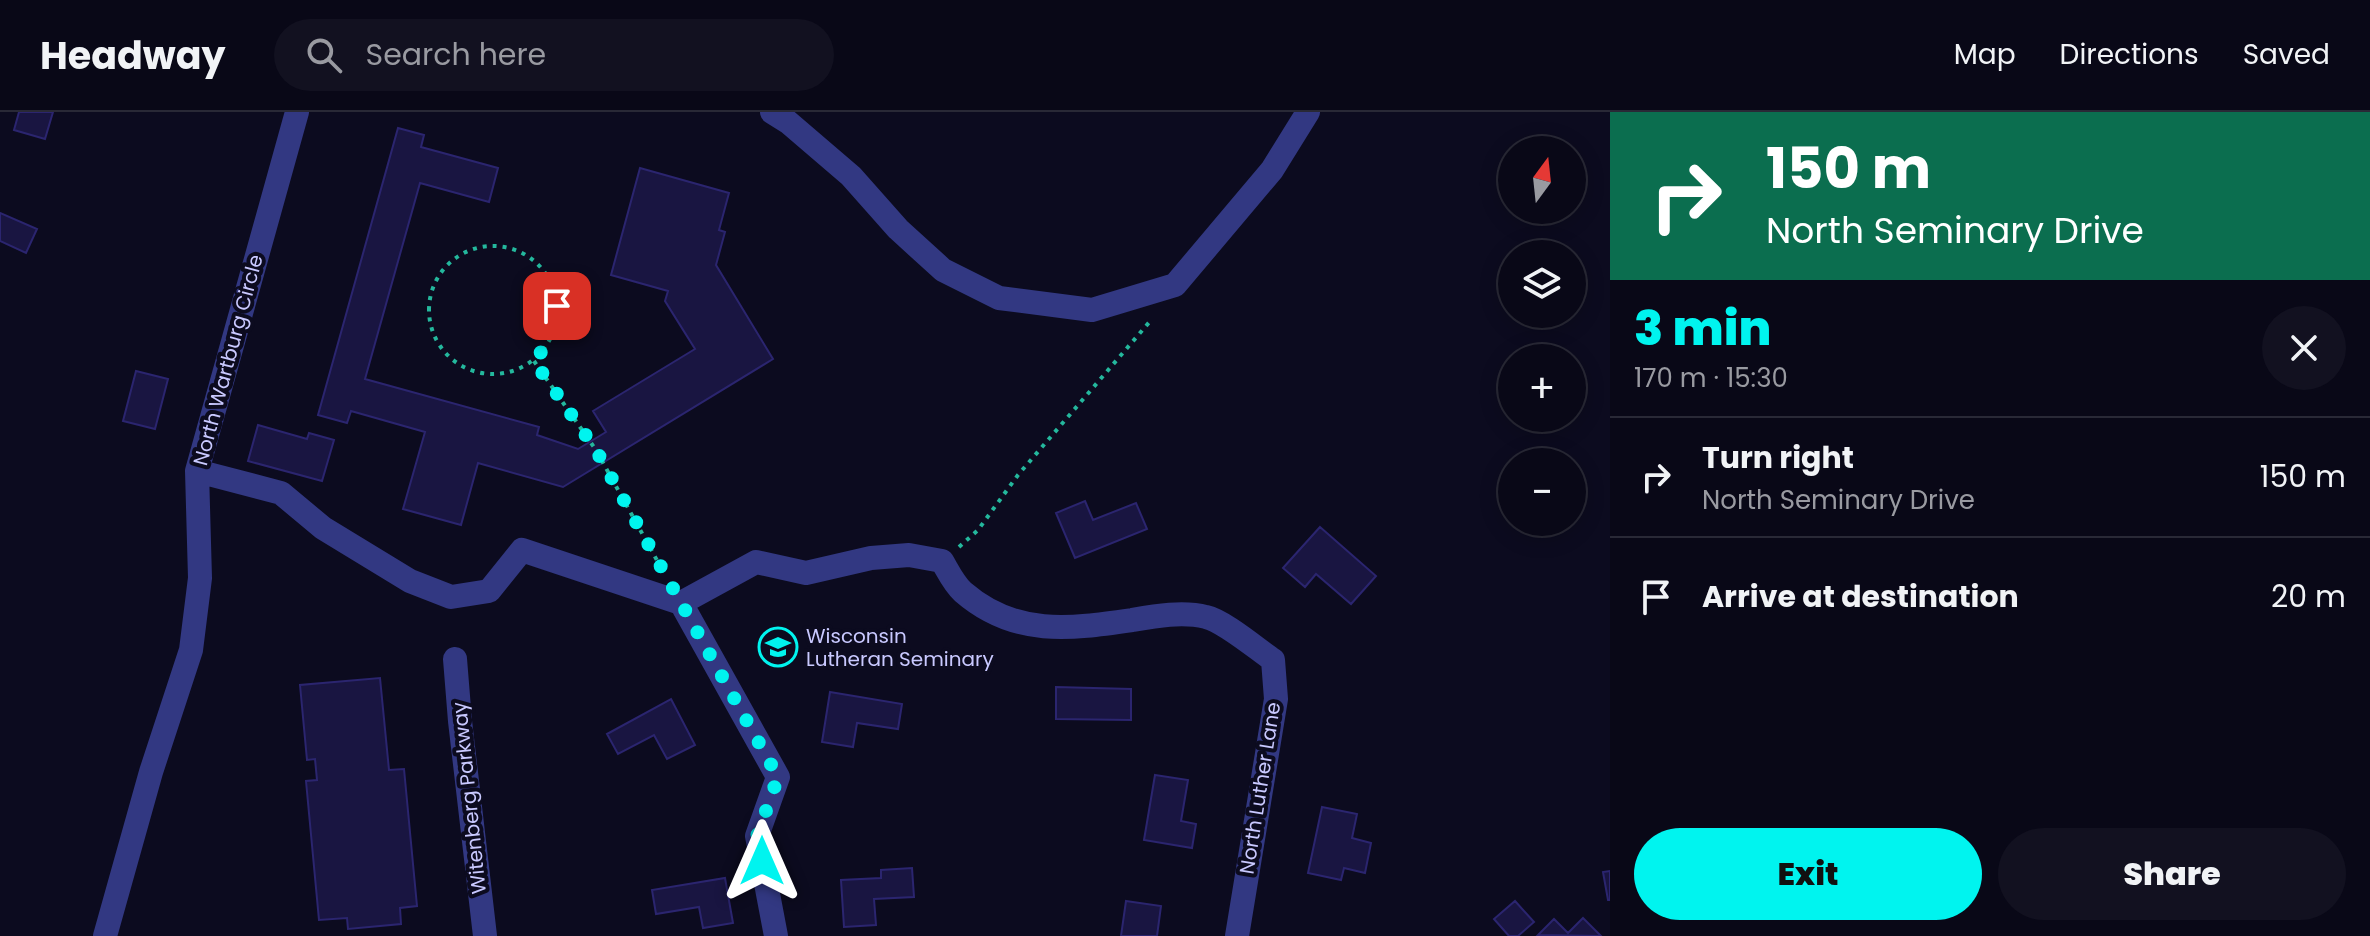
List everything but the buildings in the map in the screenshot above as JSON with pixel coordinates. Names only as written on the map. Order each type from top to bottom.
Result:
[{"type":"street","name":"North Wartburg Circle","points":[[105,936],[151,772],[191,650],[200,578],[197,471],[297,112]]},
{"type":"street","points":[[772,112],[851,176],[898,229],[943,270],[999,298],[1092,310],[1175,285],[1272,170],[1308,112]]},
{"type":"street","points":[[197,471],[281,493],[336,536],[410,581],[451,597],[489,591],[522,550],[681,603],[778,777],[757,836],[776,936]]},
{"type":"street","points":[[681,603],[756,562],[806,573],[871,558],[909,555],[942,561]]},
{"type":"street","name":"North Luther Lane","points":[[942,561],[961,590],[1024,626],[1069,627],[1163,615],[1207,617],[1273,660],[1276,699],[1237,936]]},
{"type":"street","name":"Witenberg Parkway","points":[[455,659],[485,936]]},
{"type":"path","points":[[488,246],[508,248],[527,255],[542,269],[553,286],[557,306],[556,326],[548,345],[534,361],[515,371],[493,375],[471,371],[452,360],[438,344],[430,323],[429,301],[436,281],[449,263],[468,251],[488,246]]},
{"type":"path","points":[[942,561],[978,530],[1018,475],[1148,324],[1175,285]]},
{"type":"path","points":[[534,361],[596,450],[681,603]]},
{"type":"place","name":"Wisconsin Lutheran Seminary","points":[[778,647]]},
{"type":"route","points":[[557,306],[556,326],[548,345],[534,361],[596,450],[778,777],[757,836],[762,861]]}]
